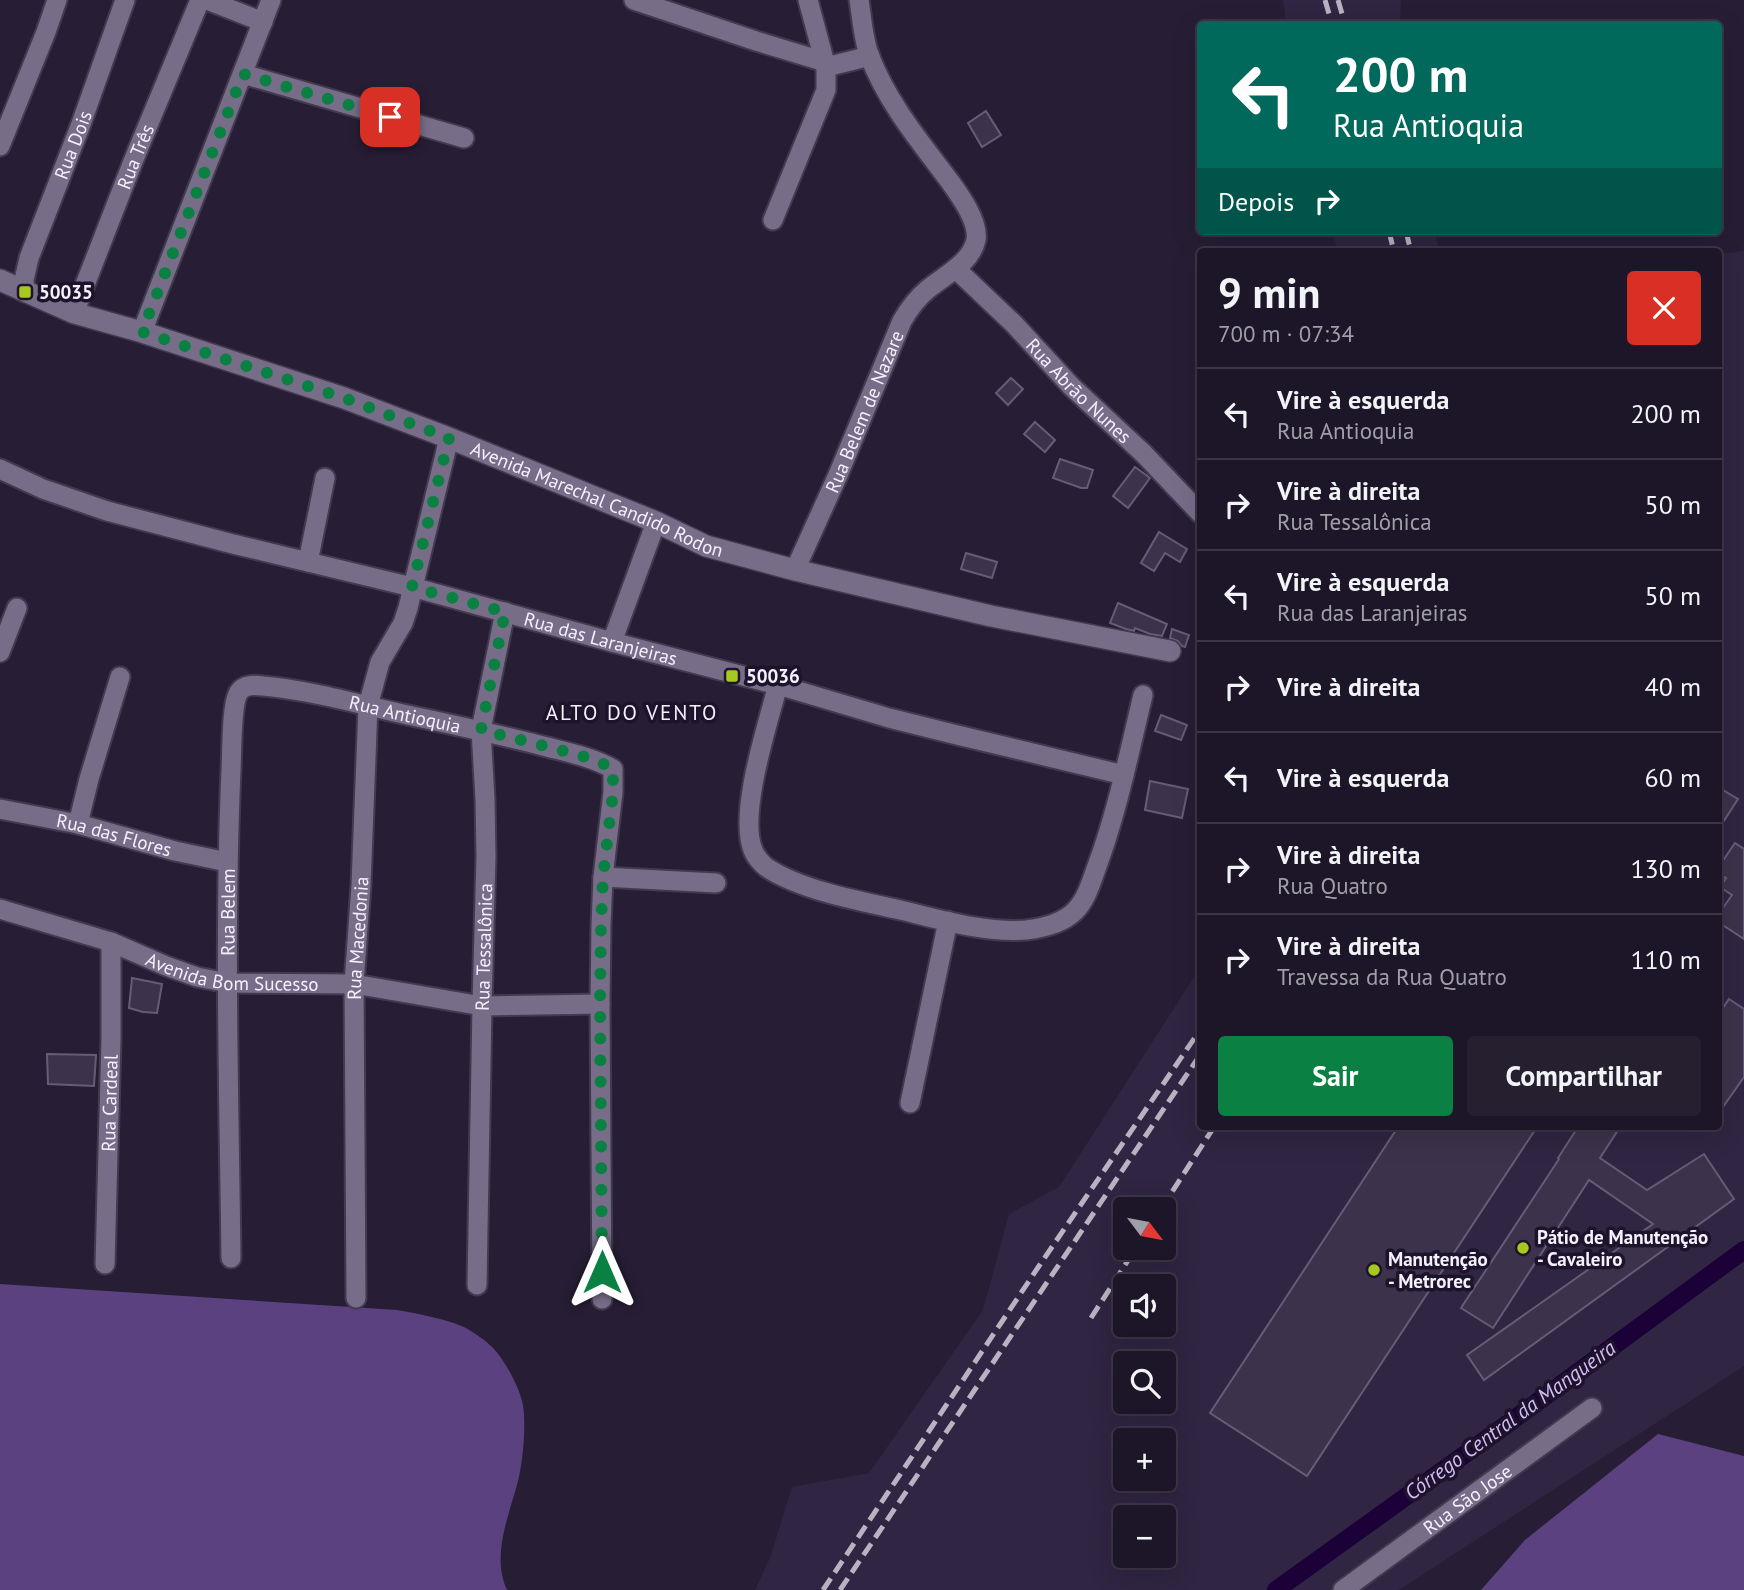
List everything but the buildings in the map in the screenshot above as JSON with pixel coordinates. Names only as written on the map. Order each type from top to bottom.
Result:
[{"type":"street","points":[[0,146],[57,0]]},
{"type":"street","name":"Rua Dois","points":[[25,292],[24,279],[29,258],[125,0]]},
{"type":"street","name":"Rua Três","points":[[74,313],[200,0]]},
{"type":"street","points":[[207,0],[263,22]]},
{"type":"street","points":[[142,332],[271,0]]},
{"type":"street","points":[[635,0],[826,64],[870,56]]},
{"type":"street","points":[[772,220],[826,90],[826,64],[808,0]]},
{"type":"street","points":[[859,0],[870,56],[891,98],[963,200],[974,224],[976,239],[971,251],[956,269]]},
{"type":"street","points":[[243,74],[464,138]]},
{"type":"street","name":"Rua Abrão Nunes","points":[[956,269],[1197,510]]},
{"type":"street","name":"Rua Belem de Nazare","points":[[795,569],[838,475],[902,321],[913,303],[956,269]]},
{"type":"street","name":"Avenida Marechal Candido Rodon","points":[[0,280],[74,313],[142,332],[333,394],[656,522],[706,546],[991,616],[1170,651]]},
{"type":"street","name":"Rua Macedonia","points":[[356,1298],[354,984],[369,706],[380,662],[403,623],[449,438]]},
{"type":"street","name":"Rua das Laranjeiras","points":[[0,468],[43,489],[107,511],[412,587],[953,734],[1124,775]]},
{"type":"street","points":[[308,562],[325,478]]},
{"type":"street","points":[[612,642],[656,522]]},
{"type":"street","points":[[0,652],[17,608]]},
{"type":"street","name":"Rua Tessalônica","points":[[477,1285],[486,856],[481,730],[505,612]]},
{"type":"street","points":[[78,824],[120,677]]},
{"type":"street","name":"Rua Antioquia","points":[[238,692],[249,685],[262,685],[306,693],[481,730],[598,761],[613,769],[613,792],[603,877]]},
{"type":"street","points":[[778,685],[754,781],[749,827],[753,851],[764,866],[810,888],[948,921],[1006,930],[1028,930],[1050,925],[1076,911],[1087,892],[1110,826],[1143,695]]},
{"type":"street","name":"Rua Belem","points":[[231,1258],[227,862],[233,729],[238,692]]},
{"type":"street","name":"Rua das Flores","points":[[0,809],[78,824],[175,851],[227,862]]},
{"type":"street","points":[[603,1299],[600,1004],[603,877],[716,883]]},
{"type":"street","name":"Avenida Bom Sucesso","points":[[0,909],[111,942],[187,974],[228,983],[354,984],[482,1006],[600,1004]]},
{"type":"street","points":[[909,1103],[948,921]]},
{"type":"street","name":"Rua Cardeal","points":[[104,1264],[111,1040],[111,942]]},
{"type":"street","name":"Rua São Jose","points":[[1343,1590],[1592,1408]]},
{"type":"shaded area","points":[[1283,0],[1401,0],[1400,21],[1284,21]]},
{"type":"shaded area","points":[[1333,235],[1435,235],[1439,248],[1337,248]]},
{"type":"shaded area","points":[[1744,251],[1744,1366],[1399,1590],[755,1590],[770,1558],[792,1487],[869,1473],[983,1310],[1009,1214],[1059,1187],[1197,973],[1197,1130],[1722,1130],[1722,254]]},
{"type":"shaded area","points":[[0,1284],[397,1310],[439,1319],[468,1329],[494,1349],[511,1373],[522,1401],[524,1429],[521,1463],[501,1549],[507,1590],[0,1590]]},
{"type":"shaded area","points":[[1658,1434],[1744,1456],[1744,1590],[1481,1590],[1525,1540]]},
{"type":"waterway","name":"Córrego Central da Mangueira","points":[[1276,1590],[1744,1250]]},
{"type":"railway","points":[[1325,0],[1331,21]]},
{"type":"railway","points":[[1338,0],[1344,21]]},
{"type":"railway","points":[[1390,235],[1393,248]]},
{"type":"railway","points":[[1407,235],[1410,248]]},
{"type":"railway","points":[[823,1590],[1197,1034]]},
{"type":"railway","points":[[840,1590],[1197,1059]]},
{"type":"railway","points":[[1169,1197],[1212,1130]]},
{"type":"railway","points":[[1091,1318],[1128,1260]]},
{"type":"place","name":"50035","points":[[25,292]]},
{"type":"place","name":"50036","points":[[732,676]]},
{"type":"place","name":"Pátio de Manutenção - Cavaleiro","points":[[1523,1248]]},
{"type":"place","name":"Manutenção - Metrorec","points":[[1374,1270]]},
{"type":"district","name":"ALTO DO VENTO","points":[[632,712]]},
{"type":"route","points":[[390,117],[243,74],[142,332],[344,398],[449,438],[412,587],[505,612],[481,730],[572,753],[613,769],[601,925],[602,1272]]}]
